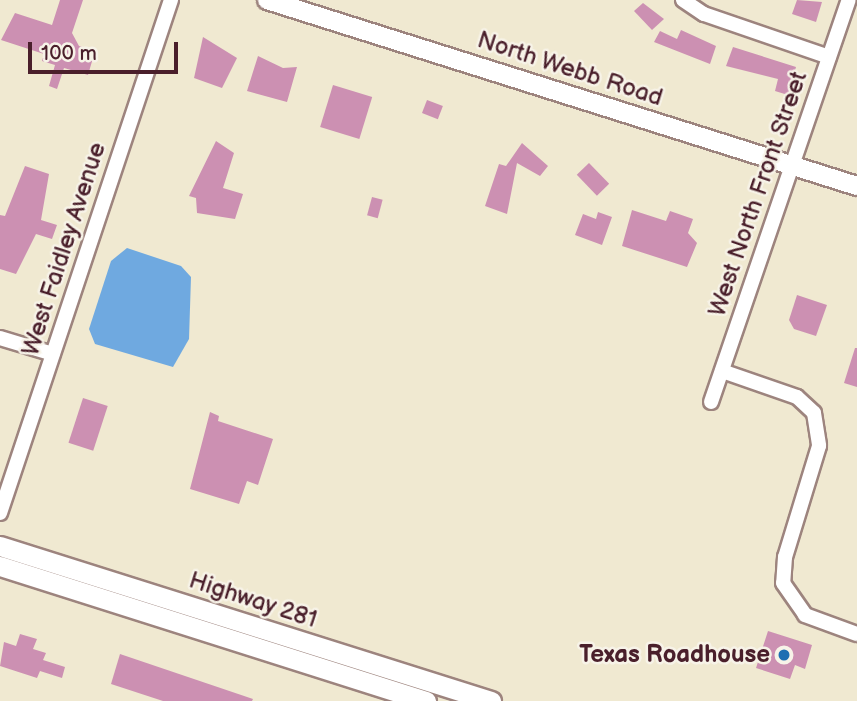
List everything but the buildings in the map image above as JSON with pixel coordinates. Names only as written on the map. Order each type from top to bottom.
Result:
[{"type":"highway","name":"Highway 281","points":[[0,546],[491,701]]},
{"type":"highway","name":"Highway 281","points":[[0,566],[426,701]]},
{"type":"main road","name":"North Webb Road","points":[[267,0],[857,186]]},
{"type":"street","name":"West Faidley Avenue","points":[[0,513],[171,0]]},
{"type":"street","points":[[683,0],[704,14],[829,57]]},
{"type":"street","name":"West North Front Street","points":[[711,402],[790,165],[849,0]]},
{"type":"street","points":[[0,338],[53,354]]},
{"type":"street","points":[[722,371],[797,397],[814,413],[819,446],[785,557],[783,583],[805,615],[857,634]]},
{"type":"water","points":[[127,248],[181,266],[191,277],[189,339],[173,367],[95,344],[89,329],[111,261]]},
{"type":"place","name":"Texas Roadhouse","points":[[784,655]]}]
